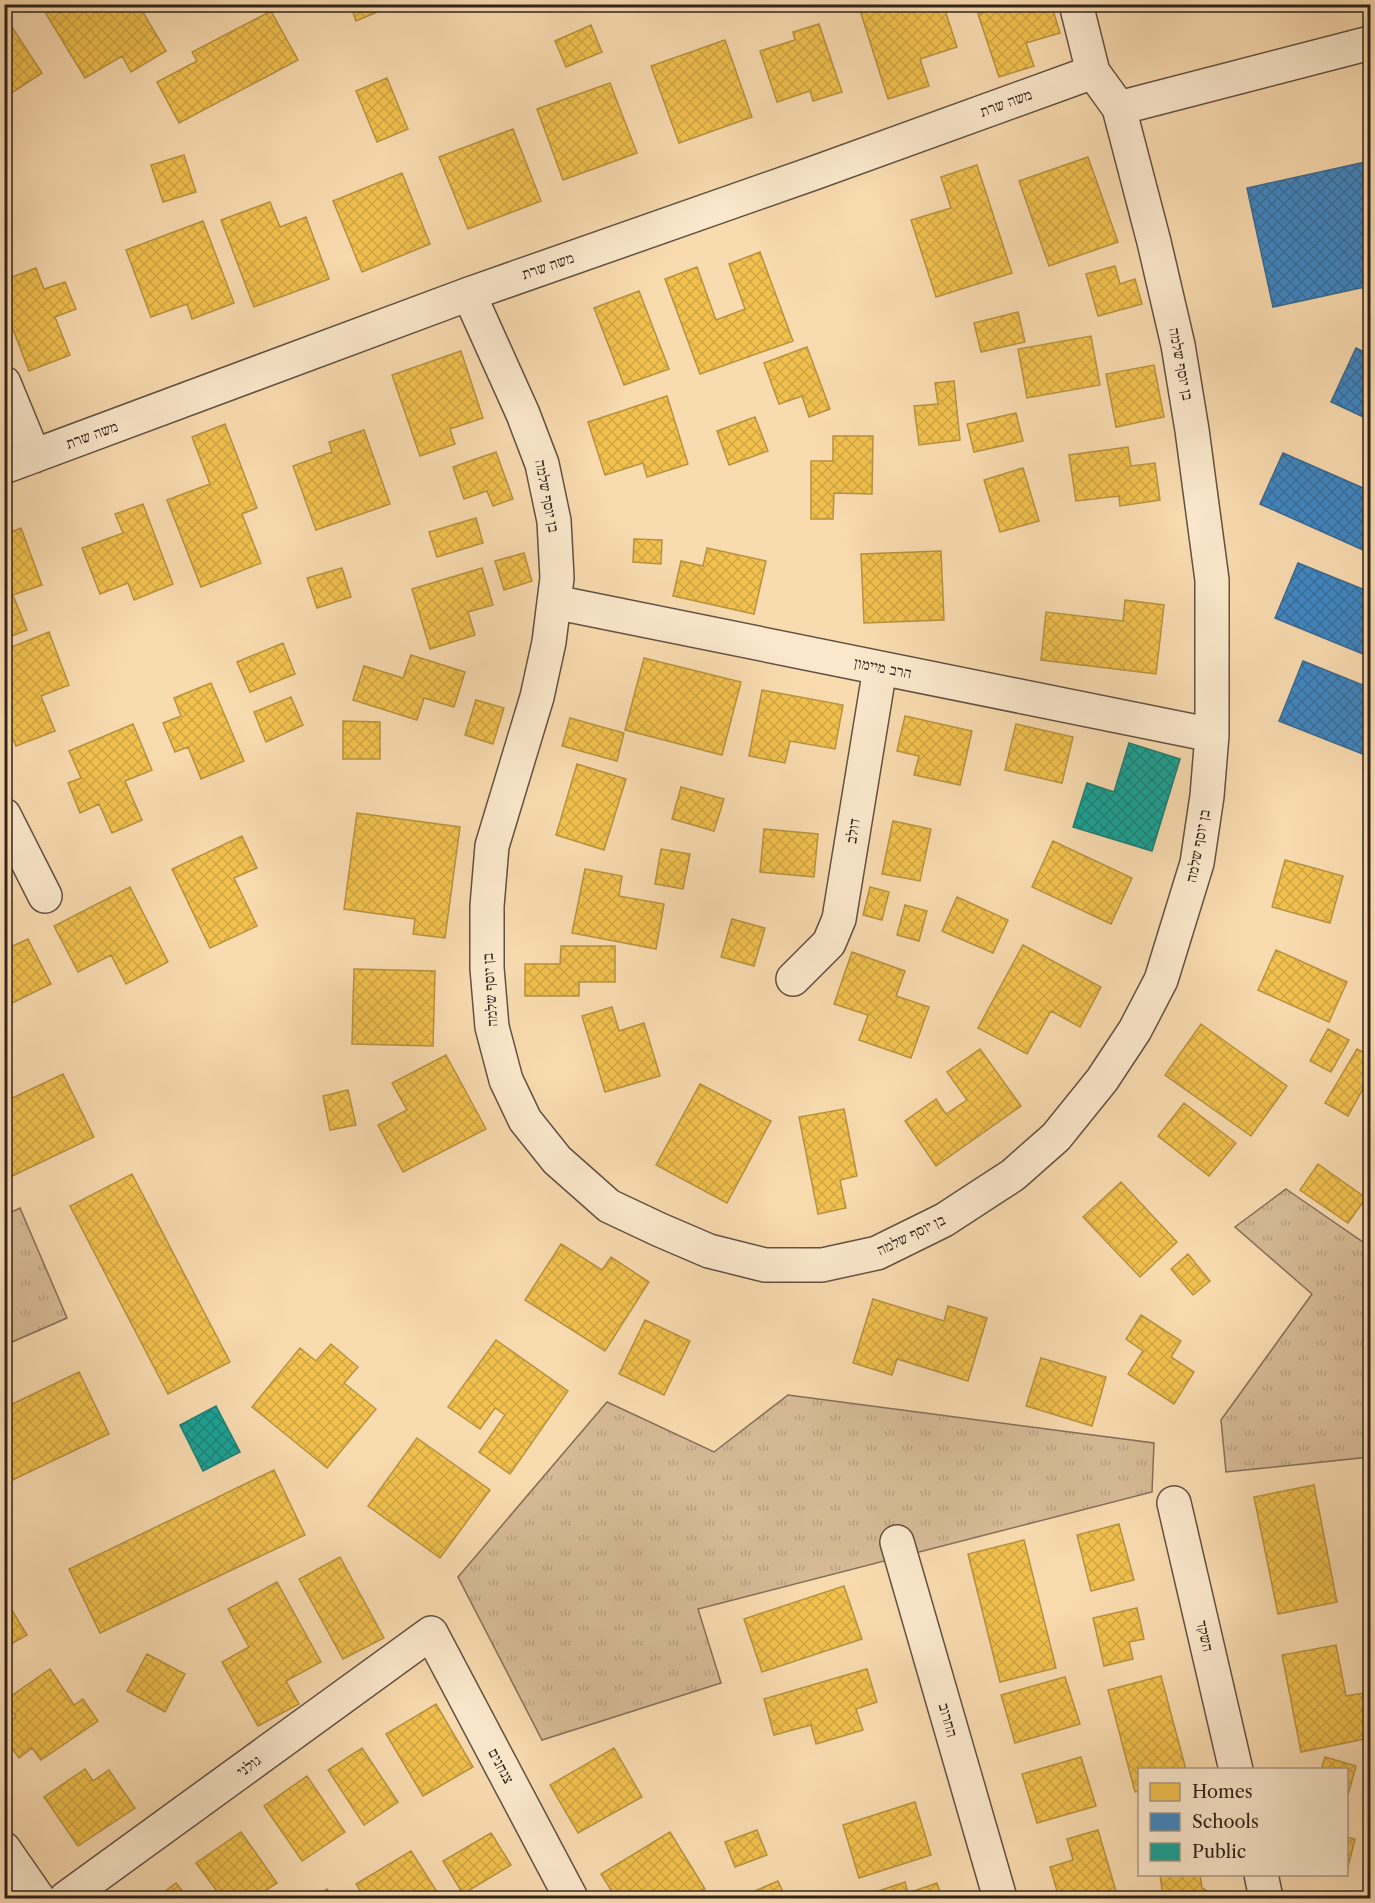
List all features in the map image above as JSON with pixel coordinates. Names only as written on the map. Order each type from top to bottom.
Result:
[{"type":"street","points":[[1076,4],[1093,72]]},
{"type":"street","points":[[1119,108],[1371,43]]},
{"type":"street","name":"בן יוסף שלמה","points":[[469,294],[523,414],[542,464],[554,521],[556,578],[549,642],[537,697],[492,846],[487,906],[487,968],[492,1027],[506,1080],[525,1120],[556,1160],[609,1206],[709,1251],[765,1265],[822,1265],[877,1253],[944,1220],[1013,1175],[1056,1137],[1102,1080],[1135,1030],[1161,980],[1197,863],[1207,796],[1212,735],[1212,580],[1178,345],[1154,242],[1119,108],[1093,72]]},
{"type":"street","name":"משה שרת","points":[[19,462],[469,294],[1093,72]]},
{"type":"street","points":[[4,383],[19,462]]},
{"type":"street","name":"הרב מיימון","points":[[554,602],[1212,735]]},
{"type":"street","name":"דולב","points":[[793,979],[829,943],[839,919],[880,668]]},
{"type":"street","points":[[4,815],[45,896]]},
{"type":"street","name":"השקד","points":[[1174,1503],[1236,1768]]},
{"type":"street","name":"החרוב","points":[[897,1542],[1000,1899]]},
{"type":"street","name":"גולני","points":[[66,1899],[431,1633]]},
{"type":"street","name":"צנחנים","points":[[431,1633],[571,1899]]},
{"type":"street","points":[[4,1849],[29,1895]]},
{"type":"street","points":[[1261,1876],[1266,1899]]},
{"type":"green space","points":[[1286,1189],[1370,1247],[1370,1457],[1226,1472],[1221,1420],[1312,1294],[1235,1227]]},
{"type":"green space","points":[[20,1208],[67,1318],[5,1345],[5,1215]]},
{"type":"green space","points":[[788,1395],[1154,1443],[1152,1492],[698,1609],[721,1683],[542,1740],[458,1577],[607,1402],[714,1452]]},
{"type":"building: Homes","points":[[40,4],[138,4],[166,51],[131,72],[122,56],[85,78]]},
{"type":"building: Homes","points":[[350,4],[388,4],[389,7],[356,21]]},
{"type":"building: Homes","points":[[858,4],[943,4],[957,47],[920,59],[929,86],[888,99]]},
{"type":"building: Homes","points":[[1007,4],[1051,4],[1060,33],[1026,43],[1034,66],[999,77],[978,14]]},
{"type":"building: Homes","points":[[271,11],[298,60],[179,123],[157,82],[197,61],[192,52]]},
{"type":"building: Homes","points":[[4,15],[42,73],[7,96],[4,92]]},
{"type":"building: Homes","points":[[819,24],[842,92],[813,101],[810,91],[777,102],[760,51],[795,40],[793,32]]},
{"type":"building: Homes","points":[[591,25],[602,52],[566,67],[555,41]]},
{"type":"building: Homes","points":[[725,40],[752,117],[679,143],[651,66]]},
{"type":"building: Homes","points":[[387,78],[408,129],[377,142],[356,91]]},
{"type":"building: Homes","points":[[610,83],[637,153],[563,180],[537,109]]},
{"type":"building: Homes","points":[[4,127],[12,145],[4,148]]},
{"type":"building: Homes","points":[[513,129],[541,201],[468,229],[439,157]]},
{"type":"building: Homes","points":[[184,155],[196,192],[163,202],[151,165]]},
{"type":"building: Homes","points":[[1088,157],[1118,242],[1049,266],[1019,181]]},
{"type":"building: Homes","points":[[977,165],[1012,273],[936,297],[911,220],[951,208],[941,177]]},
{"type":"building: Homes","points":[[402,173],[430,244],[362,272],[333,201]]},
{"type":"building: Homes","points":[[270,202],[280,227],[306,217],[329,279],[254,307],[221,220]]},
{"type":"building: Homes","points":[[203,221],[234,303],[192,319],[187,304],[151,317],[126,250]]},
{"type":"building: Homes","points":[[760,252],[793,341],[700,374],[665,279],[697,267],[716,320],[745,309],[729,264]]},
{"type":"building: Homes","points":[[1115,266],[1120,284],[1135,279],[1142,304],[1098,316],[1086,274]]},
{"type":"building: Homes","points":[[36,268],[44,289],[65,282],[76,309],[55,317],[70,355],[29,371],[4,306],[4,280]]},
{"type":"building: Homes","points":[[639,291],[669,369],[624,385],[594,308]]},
{"type":"building: Homes","points":[[1018,312],[1025,342],[981,352],[974,323]]},
{"type":"building: Homes","points":[[1091,336],[1100,385],[1027,398],[1018,349]]},
{"type":"building: Homes","points":[[807,347],[830,409],[809,417],[802,396],[779,404],[764,363]]},
{"type":"building: Homes","points":[[461,351],[483,418],[450,429],[455,444],[420,456],[392,375]]},
{"type":"building: Homes","points":[[1154,365],[1164,417],[1116,427],[1106,374]]},
{"type":"building: Homes","points":[[954,381],[960,440],[919,445],[914,406],[938,404],[935,383]]},
{"type":"building: Homes","points":[[667,396],[688,464],[647,477],[643,463],[605,475],[588,422]]},
{"type":"building: Homes","points":[[1016,413],[1023,441],[974,452],[967,424]]},
{"type":"building: Homes","points":[[755,417],[768,451],[729,465],[717,431]]},
{"type":"building: Homes","points":[[225,424],[257,508],[242,514],[261,563],[201,587],[167,500],[210,484],[192,437]]},
{"type":"building: Homes","points":[[364,430],[390,504],[316,530],[293,466],[332,452],[329,442]]},
{"type":"building: Homes","points":[[833,436],[873,436],[872,494],[834,493],[833,519],[811,519],[811,461],[833,461]]},
{"type":"building: Homes","points":[[1128,447],[1131,466],[1155,463],[1160,500],[1120,506],[1119,496],[1076,501],[1069,455]]},
{"type":"building: Homes","points":[[496,452],[513,499],[493,506],[487,491],[464,499],[453,467]]},
{"type":"building: Homes","points":[[1023,468],[1039,521],[1000,532],[984,480]]},
{"type":"building: Homes","points":[[143,504],[173,584],[134,600],[128,583],[100,594],[82,548],[123,533],[115,514]]},
{"type":"building: Homes","points":[[476,518],[483,543],[437,557],[429,532]]},
{"type":"building: Homes","points":[[21,528],[42,585],[13,595],[27,630],[4,639],[4,535]]},
{"type":"building: Homes","points":[[634,539],[662,540],[661,564],[633,562]]},
{"type":"building: Homes","points":[[707,548],[766,561],[754,614],[673,596],[681,561],[703,566]]},
{"type":"building: Homes","points":[[941,551],[944,620],[864,623],[861,554]]},
{"type":"building: Homes","points":[[524,553],[532,581],[504,590],[495,561]]},
{"type":"building: Homes","points":[[342,568],[351,597],[317,608],[307,578]]},
{"type":"building: Homes","points":[[482,568],[493,605],[468,612],[475,635],[430,649],[412,589]]},
{"type":"building: Homes","points":[[1125,600],[1164,605],[1156,674],[1041,660],[1046,612],[1123,621]]},
{"type":"building: Homes","points":[[49,632],[69,685],[41,696],[55,731],[16,746],[4,718],[4,650]]},
{"type":"building: Homes","points":[[283,643],[295,674],[250,692],[237,662]]},
{"type":"building: Homes","points":[[411,655],[465,672],[454,707],[424,698],[417,720],[353,700],[364,666],[403,678]]},
{"type":"building: Homes","points":[[644,658],[741,682],[722,755],[625,730]]},
{"type":"building: Homes","points":[[211,683],[244,761],[201,779],[188,747],[175,752],[163,723],[181,716],[174,698]]},
{"type":"building: Homes","points":[[762,690],[843,705],[835,749],[790,741],[785,763],[749,756]]},
{"type":"building: Homes","points":[[291,697],[303,725],[266,742],[254,712]]},
{"type":"building: Homes","points":[[476,700],[504,708],[493,744],[465,735]]},
{"type":"building: Homes","points":[[905,716],[972,731],[960,785],[914,775],[919,756],[897,751]]},
{"type":"building: Homes","points":[[570,718],[624,733],[617,761],[562,746]]},
{"type":"building: Homes","points":[[343,721],[380,722],[380,759],[343,759]]},
{"type":"building: Homes","points":[[133,724],[152,770],[125,781],[142,820],[112,833],[99,804],[80,813],[68,783],[81,778],[69,751]]},
{"type":"building: Homes","points":[[1016,724],[1073,737],[1062,783],[1005,770]]},
{"type":"building: Homes","points":[[577,764],[626,779],[604,850],[556,835]]},
{"type":"building: Homes","points":[[681,787],[724,799],[714,831],[672,819]]},
{"type":"building: Homes","points":[[357,813],[460,827],[445,938],[413,934],[415,919],[344,909]]},
{"type":"building: Homes","points":[[893,821],[931,829],[920,881],[882,874]]},
{"type":"building: Homes","points":[[764,829],[818,834],[814,877],[760,872]]},
{"type":"building: Homes","points":[[242,836],[257,868],[234,878],[257,926],[210,948],[172,869]]},
{"type":"building: Homes","points":[[1053,841],[1132,878],[1111,924],[1032,887]]},
{"type":"building: Homes","points":[[661,849],[690,854],[683,889],[655,884]]},
{"type":"building: Homes","points":[[1285,860],[1343,876],[1330,923],[1272,907]]},
{"type":"building: Homes","points":[[585,869],[622,876],[619,896],[664,904],[656,949],[572,933]]},
{"type":"building: Homes","points":[[130,887],[168,962],[126,984],[111,955],[78,972],[54,926]]},
{"type":"building: Homes","points":[[870,887],[889,892],[882,920],[863,915]]},
{"type":"building: Homes","points":[[957,897],[1008,920],[993,953],[942,931]]},
{"type":"building: Homes","points":[[905,905],[927,911],[919,941],[897,935]]},
{"type":"building: Homes","points":[[732,919],[765,928],[754,966],[721,957]]},
{"type":"building: Homes","points":[[28,939],[51,984],[4,1007],[4,950]]},
{"type":"building: Homes","points":[[1023,945],[1101,987],[1080,1027],[1051,1011],[1027,1054],[978,1028]]},
{"type":"building: Homes","points":[[561,946],[615,946],[615,982],[579,982],[579,996],[525,996],[525,964],[560,964]]},
{"type":"building: Homes","points":[[1276,950],[1347,982],[1329,1022],[1258,990]]},
{"type":"building: Homes","points":[[852,952],[905,971],[896,996],[929,1007],[911,1058],[859,1040],[868,1015],[834,1004]]},
{"type":"building: Homes","points":[[354,969],[435,971],[433,1046],[352,1044]]},
{"type":"building: Homes","points":[[612,1007],[619,1031],[644,1023],[660,1076],[605,1092],[582,1016]]},
{"type":"building: Homes","points":[[1201,1024],[1287,1086],[1251,1136],[1165,1075]]},
{"type":"building: Homes","points":[[1328,1029],[1349,1040],[1331,1072],[1310,1061]]},
{"type":"building: Homes","points":[[980,1049],[1021,1106],[936,1166],[905,1121],[936,1099],[946,1114],[967,1100],[947,1072]]},
{"type":"building: Homes","points":[[1357,1049],[1370,1056],[1370,1076],[1348,1116],[1325,1103]]},
{"type":"building: Homes","points":[[446,1055],[486,1129],[403,1172],[378,1125],[407,1110],[392,1083]]},
{"type":"building: Homes","points":[[63,1074],[94,1137],[4,1180],[4,1102]]},
{"type":"building: Homes","points":[[700,1084],[771,1121],[727,1203],[656,1165]]},
{"type":"building: Homes","points":[[348,1090],[356,1125],[330,1130],[323,1096]]},
{"type":"building: Homes","points":[[1184,1103],[1236,1143],[1209,1176],[1158,1136]]},
{"type":"building: Homes","points":[[844,1109],[857,1176],[840,1180],[846,1208],[818,1214],[799,1117]]},
{"type":"building: Homes","points":[[1318,1164],[1366,1198],[1348,1223],[1300,1190]]},
{"type":"building: Homes","points":[[132,1174],[230,1362],[168,1394],[70,1206]]},
{"type":"building: Homes","points":[[1121,1182],[1177,1242],[1140,1277],[1083,1217]]},
{"type":"building: Homes","points":[[561,1244],[602,1270],[611,1257],[649,1282],[605,1351],[525,1300]]},
{"type":"building: Homes","points":[[1188,1254],[1210,1281],[1193,1295],[1171,1269]]},
{"type":"building: Homes","points":[[873,1299],[944,1321],[948,1306],[987,1318],[968,1381],[897,1359],[892,1375],[853,1363]]},
{"type":"building: Homes","points":[[1141,1315],[1181,1341],[1171,1357],[1194,1372],[1174,1404],[1128,1374],[1143,1351],[1126,1339]]},
{"type":"building: Homes","points":[[645,1320],[690,1341],[664,1395],[619,1374]]},
{"type":"building: Homes","points":[[496,1340],[568,1391],[510,1474],[479,1452],[505,1415],[495,1408],[480,1429],[448,1407]]},
{"type":"building: Homes","points":[[331,1344],[358,1367],[344,1383],[376,1409],[327,1468],[252,1407],[300,1348],[316,1361]]},
{"type":"building: Homes","points":[[1041,1358],[1106,1377],[1092,1426],[1026,1406]]},
{"type":"building: Homes","points":[[79,1372],[109,1434],[4,1484],[4,1408]]},
{"type":"building: Homes","points":[[417,1438],[490,1490],[440,1558],[368,1506]]},
{"type":"building: Homes","points":[[274,1470],[305,1535],[100,1633],[69,1569]]},
{"type":"building: Homes","points":[[1314,1485],[1337,1602],[1278,1614],[1254,1497]]},
{"type":"building: Homes","points":[[1119,1524],[1134,1580],[1091,1591],[1077,1535]]},
{"type":"building: Homes","points":[[1024,1540],[1056,1668],[1000,1682],[968,1554]]},
{"type":"building: Homes","points":[[340,1557],[384,1638],[343,1659],[299,1579]]},
{"type":"building: Homes","points":[[277,1582],[321,1662],[286,1681],[299,1704],[258,1726],[222,1662],[249,1647],[228,1609]]},
{"type":"building: Homes","points":[[844,1586],[862,1639],[762,1672],[744,1619]]},
{"type":"building: Homes","points":[[4,1597],[27,1635],[4,1648]]},
{"type":"building: Homes","points":[[1137,1608],[1144,1639],[1129,1642],[1133,1659],[1104,1666],[1093,1618]]},
{"type":"building: Homes","points":[[1336,1645],[1346,1696],[1363,1693],[1370,1738],[1301,1752],[1282,1655]]},
{"type":"building: Homes","points":[[147,1654],[185,1674],[165,1712],[127,1691]]},
{"type":"building: Homes","points":[[50,1669],[74,1705],[83,1699],[98,1721],[41,1760],[32,1748],[19,1758],[4,1737],[4,1724],[16,1717],[4,1701]]},
{"type":"building: Homes","points":[[867,1669],[877,1702],[856,1709],[863,1730],[816,1744],[811,1725],[774,1735],[764,1699]]},
{"type":"building: Homes","points":[[1161,1676],[1185,1768],[1138,1768],[1138,1791],[1135,1792],[1108,1690]]},
{"type":"building: Homes","points":[[1065,1677],[1080,1724],[1015,1743],[1001,1695]]},
{"type":"building: Homes","points":[[436,1704],[473,1767],[423,1796],[386,1734]]},
{"type":"building: Homes","points":[[362,1748],[398,1802],[364,1825],[328,1770]]},
{"type":"building: Homes","points":[[614,1748],[642,1797],[578,1833],[550,1785]]},
{"type":"building: Homes","points":[[1081,1757],[1096,1806],[1037,1823],[1022,1774]]},
{"type":"building: Homes","points":[[1325,1757],[1356,1766],[1348,1795],[1348,1768],[1322,1768]]},
{"type":"building: Homes","points":[[85,1769],[93,1781],[109,1770],[135,1808],[78,1846],[44,1797]]},
{"type":"building: Homes","points":[[307,1776],[345,1832],[302,1861],[264,1806]]},
{"type":"building: Homes","points":[[915,1802],[931,1855],[859,1878],[843,1825]]},
{"type":"building: Homes","points":[[757,1830],[767,1855],[735,1867],[725,1842]]},
{"type":"building: Homes","points":[[1098,1830],[1118,1898],[1059,1898],[1050,1867],[1073,1860],[1067,1839]]},
{"type":"building: Homes","points":[[241,1832],[277,1883],[254,1898],[222,1898],[196,1863]]},
{"type":"building: Homes","points":[[670,1832],[705,1889],[689,1898],[616,1898],[601,1874]]},
{"type":"building: Homes","points":[[491,1833],[511,1865],[463,1894],[443,1861]]},
{"type":"building: Homes","points":[[1348,1837],[1355,1839],[1348,1867]]},
{"type":"building: Homes","points":[[411,1851],[441,1898],[365,1898],[356,1884]]},
{"type":"building: Homes","points":[[1160,1876],[1200,1876],[1202,1888],[1219,1898],[1163,1898]]},
{"type":"building: Homes","points":[[778,1881],[786,1898],[744,1898],[743,1896]]},
{"type":"building: Homes","points":[[905,1882],[908,1893],[937,1883],[942,1898],[858,1898]]},
{"type":"building: Homes","points":[[176,1883],[188,1898],[156,1898]]},
{"type":"building: Homes","points":[[327,1889],[334,1898],[313,1898]]},
{"type":"building: Schools","points":[[1370,161],[1370,286],[1273,307],[1247,188]]},
{"type":"building: Schools","points":[[1356,348],[1370,355],[1370,420],[1331,402]]},
{"type":"building: Schools","points":[[1283,453],[1370,491],[1370,553],[1260,504]]},
{"type":"building: Schools","points":[[1298,563],[1370,592],[1370,657],[1275,618]]},
{"type":"building: Schools","points":[[1303,661],[1370,688],[1370,757],[1279,721]]},
{"type":"building: Public","points":[[1129,743],[1180,759],[1152,851],[1073,827],[1087,783],[1114,792]]},
{"type":"building: Public","points":[[216,1406],[240,1452],[203,1471],[180,1425]]}]
